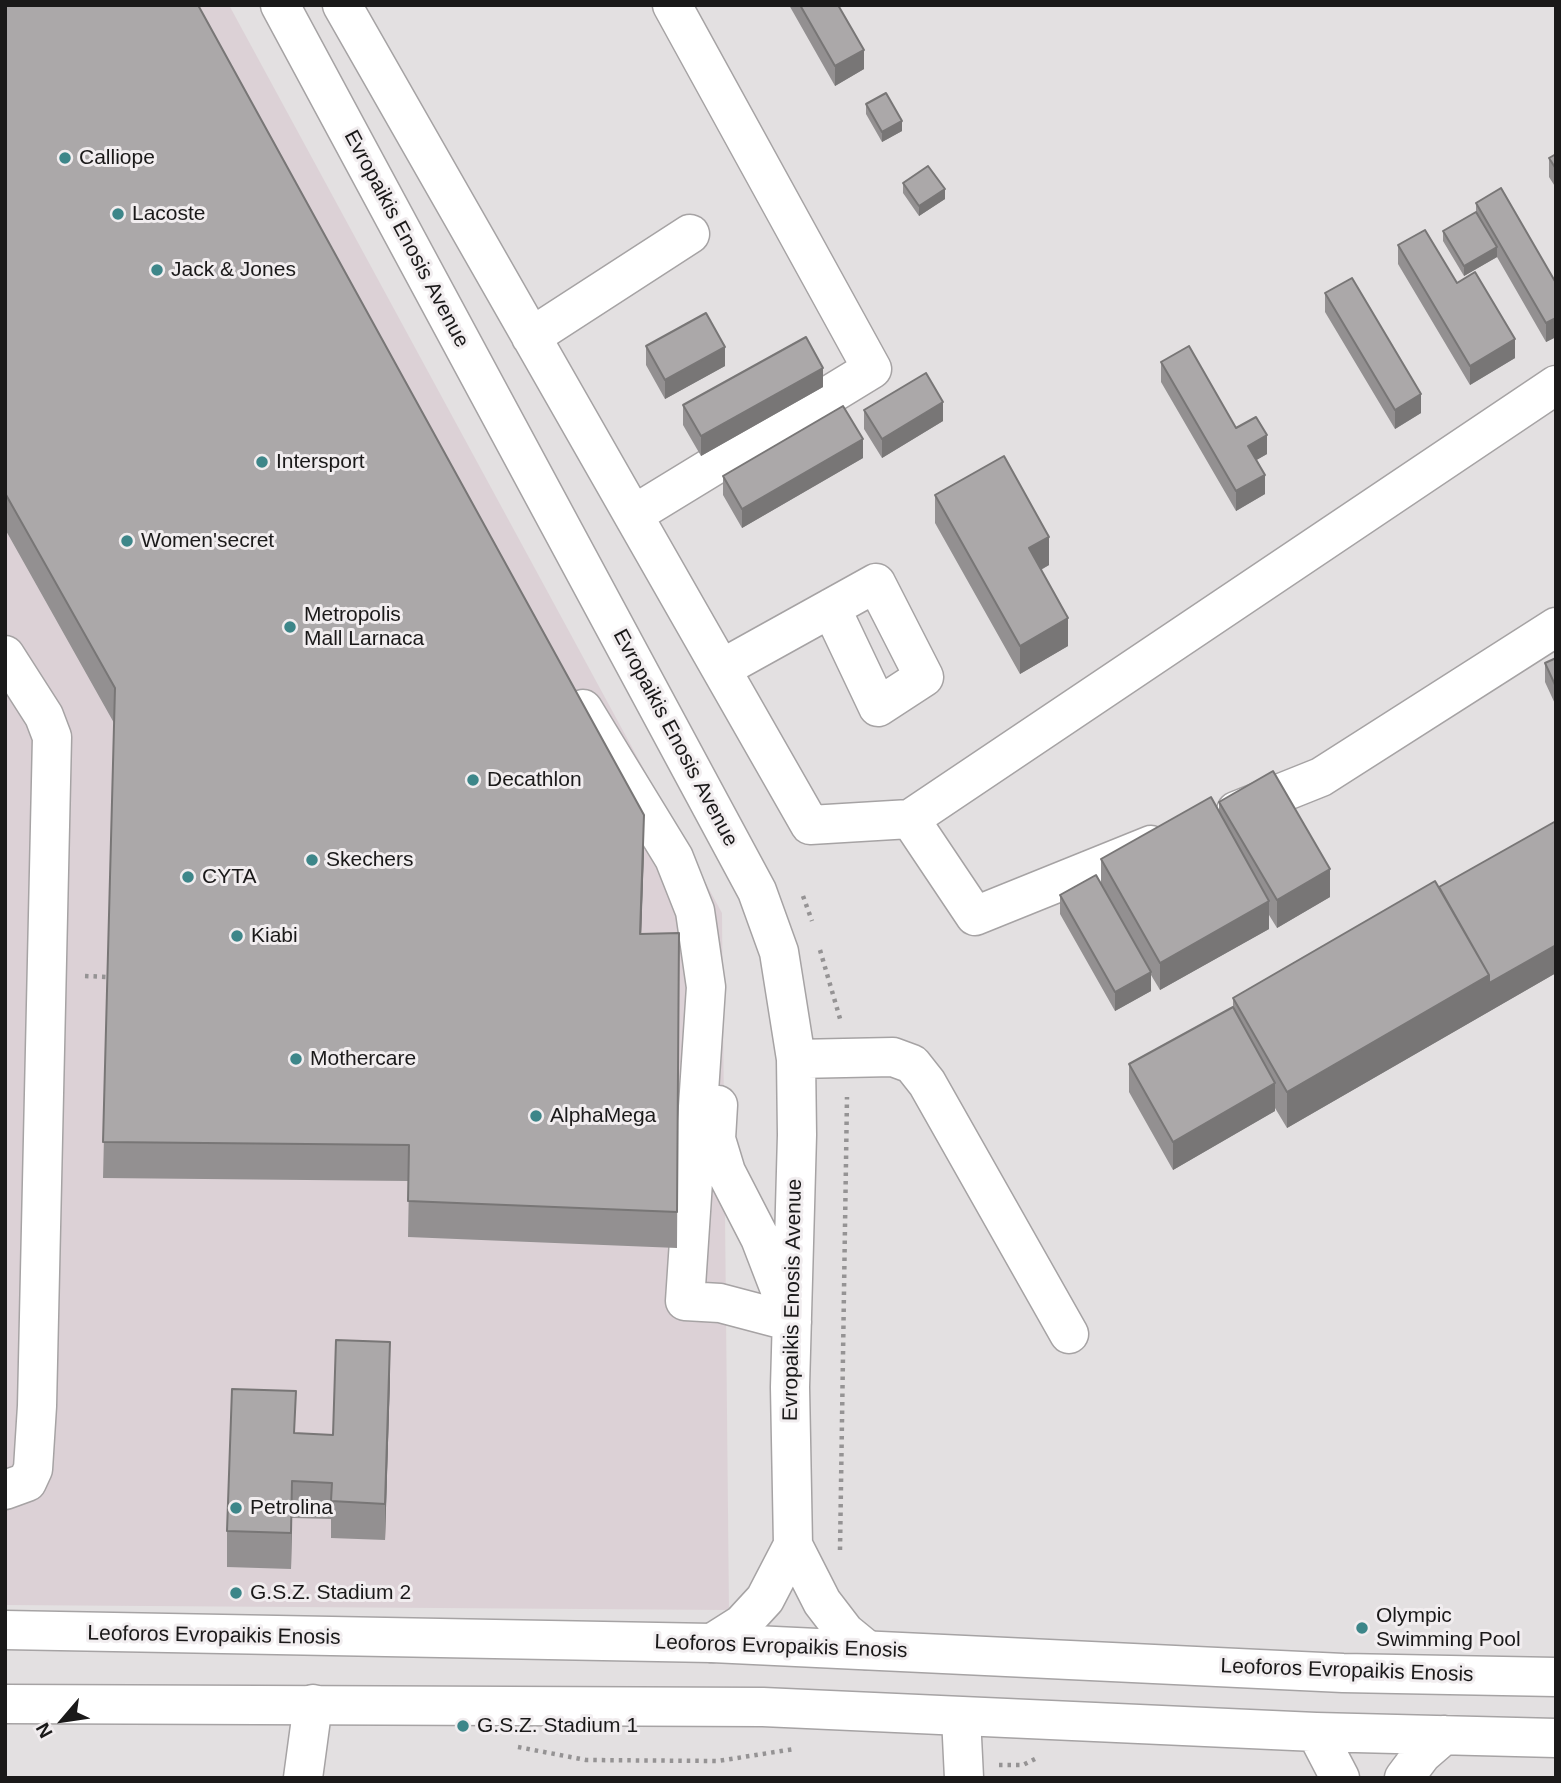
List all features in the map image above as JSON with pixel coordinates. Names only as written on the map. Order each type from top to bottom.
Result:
[{"type":"main road","name":"Evropaikis Enosis Avenue","points":[[280,5],[757,891],[779,952],[796,1059],[790,1499],[793,1545],[822,1602],[845,1632],[867,1650]]},
{"type":"main road","points":[[342,5],[810,825],[910,819],[1556,386]]},
{"type":"main road","points":[[633,515],[872,369],[672,5]]},
{"type":"main road","points":[[531,337],[690,234]]},
{"type":"main road","points":[[721,669],[831,608]]},
{"type":"main road","points":[[910,819],[975,916],[1321,777],[1556,627]]},
{"type":"main road","points":[[5,655],[44,716],[52,737],[37,1406],[33,1469],[27,1482],[5,1490]]},
{"type":"main road","points":[[563,674],[674,858],[695,911],[706,987],[685,1301],[720,1303],[792,1321]]},
{"type":"main road","points":[[706,987],[717,1004],[722,1024],[716,1139],[726,1172],[760,1238],[792,1321]]},
{"type":"main road","points":[[796,1059],[893,1057],[912,1064],[927,1083],[1069,1334]]},
{"type":"main road","points":[[712,1643],[743,1624],[765,1599],[793,1545]]},
{"type":"main road","name":"Leoforos Evropaikis Enosis","points":[[5,1630],[712,1643],[1343,1673],[1556,1676]]},
{"type":"main road","points":[[303,1778],[313,1703]]},
{"type":"main road","points":[[5,1704],[313,1703],[763,1707],[1316,1732],[1556,1738]]},
{"type":"main road","points":[[961,1717],[964,1778]]},
{"type":"main road","points":[[1316,1732],[1340,1778]]},
{"type":"main road","points":[[1404,1778],[1422,1754],[1444,1735]]},
{"type":"shaded area","points":[[5,5],[229,5],[722,913],[729,1610],[5,1605]]},
{"type":"building","name":"Metropolis Mall Larnaca","points":[[5,5],[198,5],[644,815],[640,934],[679,933],[677,1212],[408,1201],[409,1145],[103,1142],[115,688],[5,493]]},
{"type":"building","points":[[800,5],[838,5],[864,50],[835,66]]},
{"type":"building","points":[[886,93],[902,121],[882,132],[866,104]]},
{"type":"building","points":[[1556,154],[1556,169],[1549,158]]},
{"type":"building","points":[[928,166],[945,189],[919,206],[903,183]]},
{"type":"building","points":[[1501,188],[1556,283],[1556,318],[1546,323],[1476,203]]},
{"type":"building","points":[[1476,212],[1497,247],[1464,266],[1443,231]]},
{"type":"building","points":[[1425,230],[1457,283],[1475,272],[1515,339],[1470,366],[1398,245]]},
{"type":"building","points":[[1352,278],[1421,394],[1395,410],[1325,293]]},
{"type":"building","points":[[706,313],[725,347],[665,380],[646,346]]},
{"type":"building","points":[[806,337],[823,368],[701,436],[683,405]]},
{"type":"building","points":[[1189,346],[1236,428],[1256,417],[1267,435],[1248,446],[1265,475],[1236,491],[1161,362]]},
{"type":"building","points":[[926,373],[943,402],[882,439],[864,410]]},
{"type":"building","points":[[843,406],[863,439],[742,509],[723,476]]},
{"type":"building","points":[[1004,456],[1049,537],[1029,548],[1068,618],[1020,646],[935,495]]},
{"type":"building","points":[[1556,658],[1556,687],[1545,663]]},
{"type":"building","points":[[1273,771],[1330,869],[1277,900],[1219,802]]},
{"type":"building","points":[[1211,797],[1269,901],[1160,963],[1101,859]]},
{"type":"building","points":[[1556,821],[1556,945],[1489,983],[1489,975],[1439,887]]},
{"type":"building","points":[[1096,875],[1151,972],[1115,992],[1060,895]]},
{"type":"building","points":[[1435,881],[1489,975],[1287,1092],[1233,998]]},
{"type":"building","points":[[1233,1007],[1275,1083],[1173,1142],[1129,1064]]},
{"type":"building","points":[[336,1340],[390,1342],[385,1504],[331,1501],[332,1483],[292,1481],[291,1533],[227,1531],[232,1389],[296,1391],[294,1433],[333,1435]]},
{"type":"place","name":"Calliope","points":[[65,158]]},
{"type":"place","name":"Lacoste","points":[[118,214]]},
{"type":"place","name":"Jack & Jones","points":[[157,270]]},
{"type":"place","name":"Intersport","points":[[262,462]]},
{"type":"place","name":"Women'secret","points":[[127,541]]},
{"type":"place","name":"Metropolis Mall Larnaca","points":[[290,627]]},
{"type":"place","name":"Decathlon","points":[[473,780]]},
{"type":"place","name":"Skechers","points":[[312,860]]},
{"type":"place","name":"CYTA","points":[[188,877]]},
{"type":"place","name":"Kiabi","points":[[237,936]]},
{"type":"place","name":"Mothercare","points":[[296,1059]]},
{"type":"place","name":"AlphaMega","points":[[536,1116]]},
{"type":"place","name":"Petrolina","points":[[236,1508]]},
{"type":"place","name":"G.S.Z. Stadium 2","points":[[236,1593]]},
{"type":"place","name":"Olympic Swimming Pool","points":[[1362,1628]]},
{"type":"place","name":"G.S.Z. Stadium 1","points":[[463,1726]]}]
